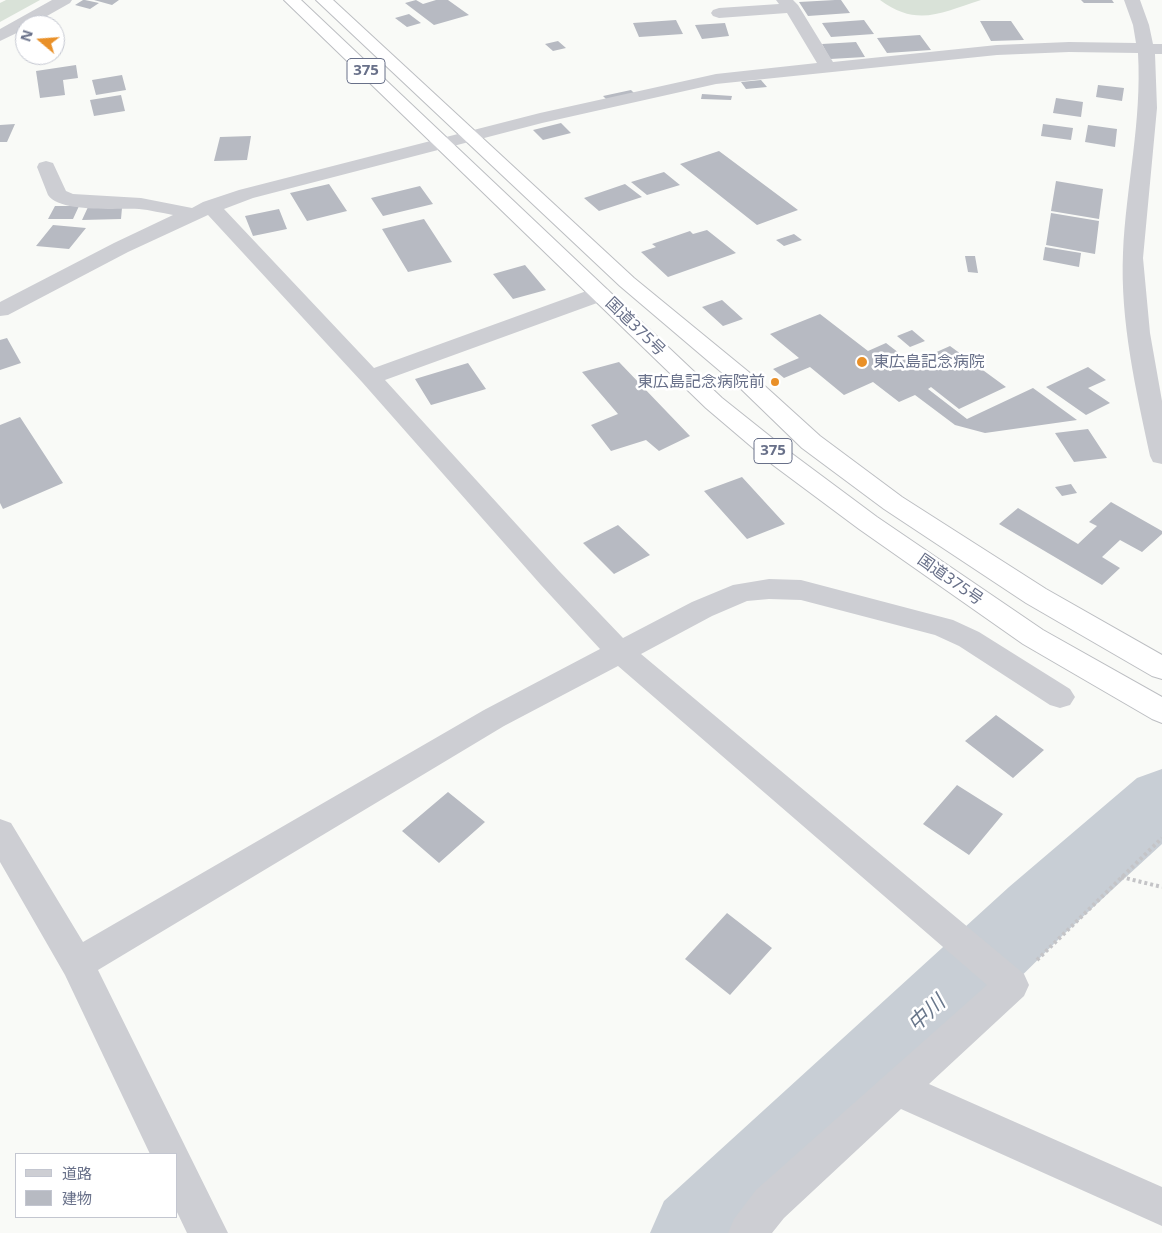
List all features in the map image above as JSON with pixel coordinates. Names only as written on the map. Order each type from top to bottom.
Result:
[{"type":"highway","name":"国道375号","points":[[292,0],[714,402],[782,459],[868,523],[1033,638],[1155,708]]},
{"type":"highway","name":"国道375号","points":[[324,0],[627,282],[748,383],[811,442],[894,503],[1036,596],[1162,668]]},
{"type":"street","points":[[0,36],[64,0]]},
{"type":"street","points":[[1132,0],[1154,48],[1133,257],[1139,338],[1162,456]]},
{"type":"street","points":[[719,13],[788,4],[828,68]]},
{"type":"street","points":[[0,310],[155,231],[202,210],[255,191],[540,118],[716,79],[997,50],[1069,47],[1154,48]]},
{"type":"street","points":[[46,167],[58,194],[82,203],[134,203],[202,210],[370,377],[544,572],[620,652],[1005,980],[897,1089],[770,1204],[748,1233]]},
{"type":"street","points":[[0,292],[23,298]]},
{"type":"street","points":[[370,377],[600,294]]},
{"type":"street","points":[[77,964],[494,718],[702,609],[742,592],[769,588],[801,590],[943,627],[969,639],[1060,697]]},
{"type":"street","points":[[1007,663],[1033,638]]},
{"type":"street","points":[[0,834],[77,964],[170,1153]]},
{"type":"street","points":[[897,1089],[1162,1208]]},
{"type":"street","points":[[178,1172],[208,1233]]},
{"type":"path","points":[[1005,980],[1162,838]]},
{"type":"path","points":[[1120,877],[1162,888]]},
{"type":"shaded area","points":[[6,0],[40,0],[0,22],[0,3]]},
{"type":"shaded area","points":[[880,0],[981,0],[942,13],[918,15],[894,9]]},
{"type":"building","points":[[83,0],[99,3],[90,9],[75,5]]},
{"type":"building","points":[[94,0],[119,0],[112,5]]},
{"type":"building","points":[[416,0],[423,4],[436,0],[448,0],[469,15],[434,25],[405,3]]},
{"type":"building","points":[[841,0],[850,13],[808,16],[799,2]]},
{"type":"building","points":[[1081,0],[1112,0],[1114,3],[1084,3]]},
{"type":"building","points":[[409,14],[421,23],[407,27],[395,18]]},
{"type":"building","points":[[676,20],[683,34],[639,37],[633,23]]},
{"type":"building","points":[[864,20],[874,34],[831,37],[822,23]]},
{"type":"building","points":[[980,21],[1011,21],[1024,40],[991,41]]},
{"type":"building","points":[[725,23],[729,36],[702,39],[695,25]]},
{"type":"building","points":[[920,35],[931,50],[887,53],[877,38]]},
{"type":"building","points":[[558,41],[566,48],[553,51],[545,44]]},
{"type":"building","points":[[856,42],[865,57],[830,59],[822,44]]},
{"type":"building","points":[[76,65],[78,78],[63,80],[65,95],[40,98],[36,71]]},
{"type":"building","points":[[122,75],[126,90],[96,95],[92,80]]},
{"type":"building","points":[[761,80],[767,87],[746,89],[741,82]]},
{"type":"building","points":[[1098,85],[1124,88],[1122,101],[1096,97]]},
{"type":"building","points":[[631,90],[635,94],[607,100],[603,96]]},
{"type":"building","points":[[702,94],[732,96],[731,100],[701,99]]},
{"type":"building","points":[[121,95],[125,111],[94,116],[90,100]]},
{"type":"building","points":[[1056,98],[1083,102],[1081,117],[1053,113]]},
{"type":"building","points":[[561,123],[571,133],[543,140],[533,130]]},
{"type":"building","points":[[15,124],[7,142],[0,142],[0,125]]},
{"type":"building","points":[[1043,124],[1073,128],[1071,140],[1041,136]]},
{"type":"building","points":[[1088,125],[1117,129],[1115,147],[1085,142]]},
{"type":"building","points":[[251,136],[247,160],[214,161],[220,137]]},
{"type":"building","points":[[719,151],[798,210],[757,225],[680,164]]},
{"type":"building","points":[[664,172],[680,185],[647,195],[631,182]]},
{"type":"building","points":[[1056,181],[1103,189],[1099,219],[1051,211]]},
{"type":"building","points":[[329,184],[347,211],[307,221],[290,193]]},
{"type":"building","points":[[625,184],[642,197],[599,211],[584,198]]},
{"type":"building","points":[[420,186],[433,204],[383,216],[371,198]]},
{"type":"building","points":[[55,206],[79,206],[73,219],[48,219]]},
{"type":"building","points":[[88,207],[122,208],[121,219],[82,220]]},
{"type":"building","points":[[279,209],[287,229],[253,236],[245,216]]},
{"type":"building","points":[[1051,213],[1099,221],[1095,254],[1046,245]]},
{"type":"building","points":[[424,219],[452,262],[408,272],[382,229]]},
{"type":"building","points":[[53,225],[86,228],[69,249],[36,246]]},
{"type":"building","points":[[707,230],[736,253],[668,277],[641,252],[656,247],[652,244],[690,231],[693,234]]},
{"type":"building","points":[[794,234],[802,240],[784,246],[776,240]]},
{"type":"building","points":[[1045,247],[1081,253],[1079,267],[1043,260]]},
{"type":"building","points":[[965,256],[975,256],[978,273],[968,272]]},
{"type":"building","points":[[525,265],[546,290],[513,299],[493,274]]},
{"type":"building","points":[[722,300],[743,319],[723,326],[702,307]]},
{"type":"building","points":[[820,314],[868,351],[886,343],[912,363],[950,346],[1006,387],[959,409],[931,387],[928,389],[967,419],[1033,388],[1077,420],[985,433],[955,425],[915,395],[899,402],[873,382],[844,395],[810,367],[784,378],[773,369],[799,358],[770,334]]},
{"type":"building","points":[[912,330],[925,341],[910,347],[897,336]]},
{"type":"building","points":[[7,338],[21,363],[0,370],[0,340]]},
{"type":"building","points":[[619,362],[690,436],[659,451],[646,440],[611,451],[591,425],[618,414],[582,372]]},
{"type":"building","points":[[468,363],[486,389],[431,405],[415,379]]},
{"type":"building","points":[[1088,367],[1106,380],[1088,388],[1110,403],[1086,415],[1046,387]]},
{"type":"building","points":[[20,417],[63,483],[3,509],[0,503],[0,425]]},
{"type":"building","points":[[1088,429],[1107,458],[1074,462],[1055,433]]},
{"type":"building","points":[[742,477],[785,524],[747,539],[704,491]]},
{"type":"building","points":[[1071,484],[1077,493],[1062,496],[1055,487]]},
{"type":"building","points":[[1111,502],[1162,531],[1162,534],[1142,552],[1120,540],[1102,557],[1120,568],[1102,585],[999,524],[1018,508],[1078,544],[1097,526],[1089,522]]},
{"type":"building","points":[[618,525],[650,555],[614,574],[583,543]]},
{"type":"building","points":[[996,715],[1044,750],[1013,778],[965,741]]},
{"type":"building","points":[[957,785],[1003,814],[969,855],[923,824]]},
{"type":"building","points":[[448,792],[485,822],[439,863],[402,831]]},
{"type":"building","points":[[727,913],[772,948],[730,995],[685,959]]},
{"type":"waterway","name":"中川","points":[[696,1233],[1036,911],[1162,799]]},
{"type":"place","name":"東広島記念病院","points":[[862,362]]},
{"type":"place","name":"東広島記念病院前","points":[[775,382]]}]
